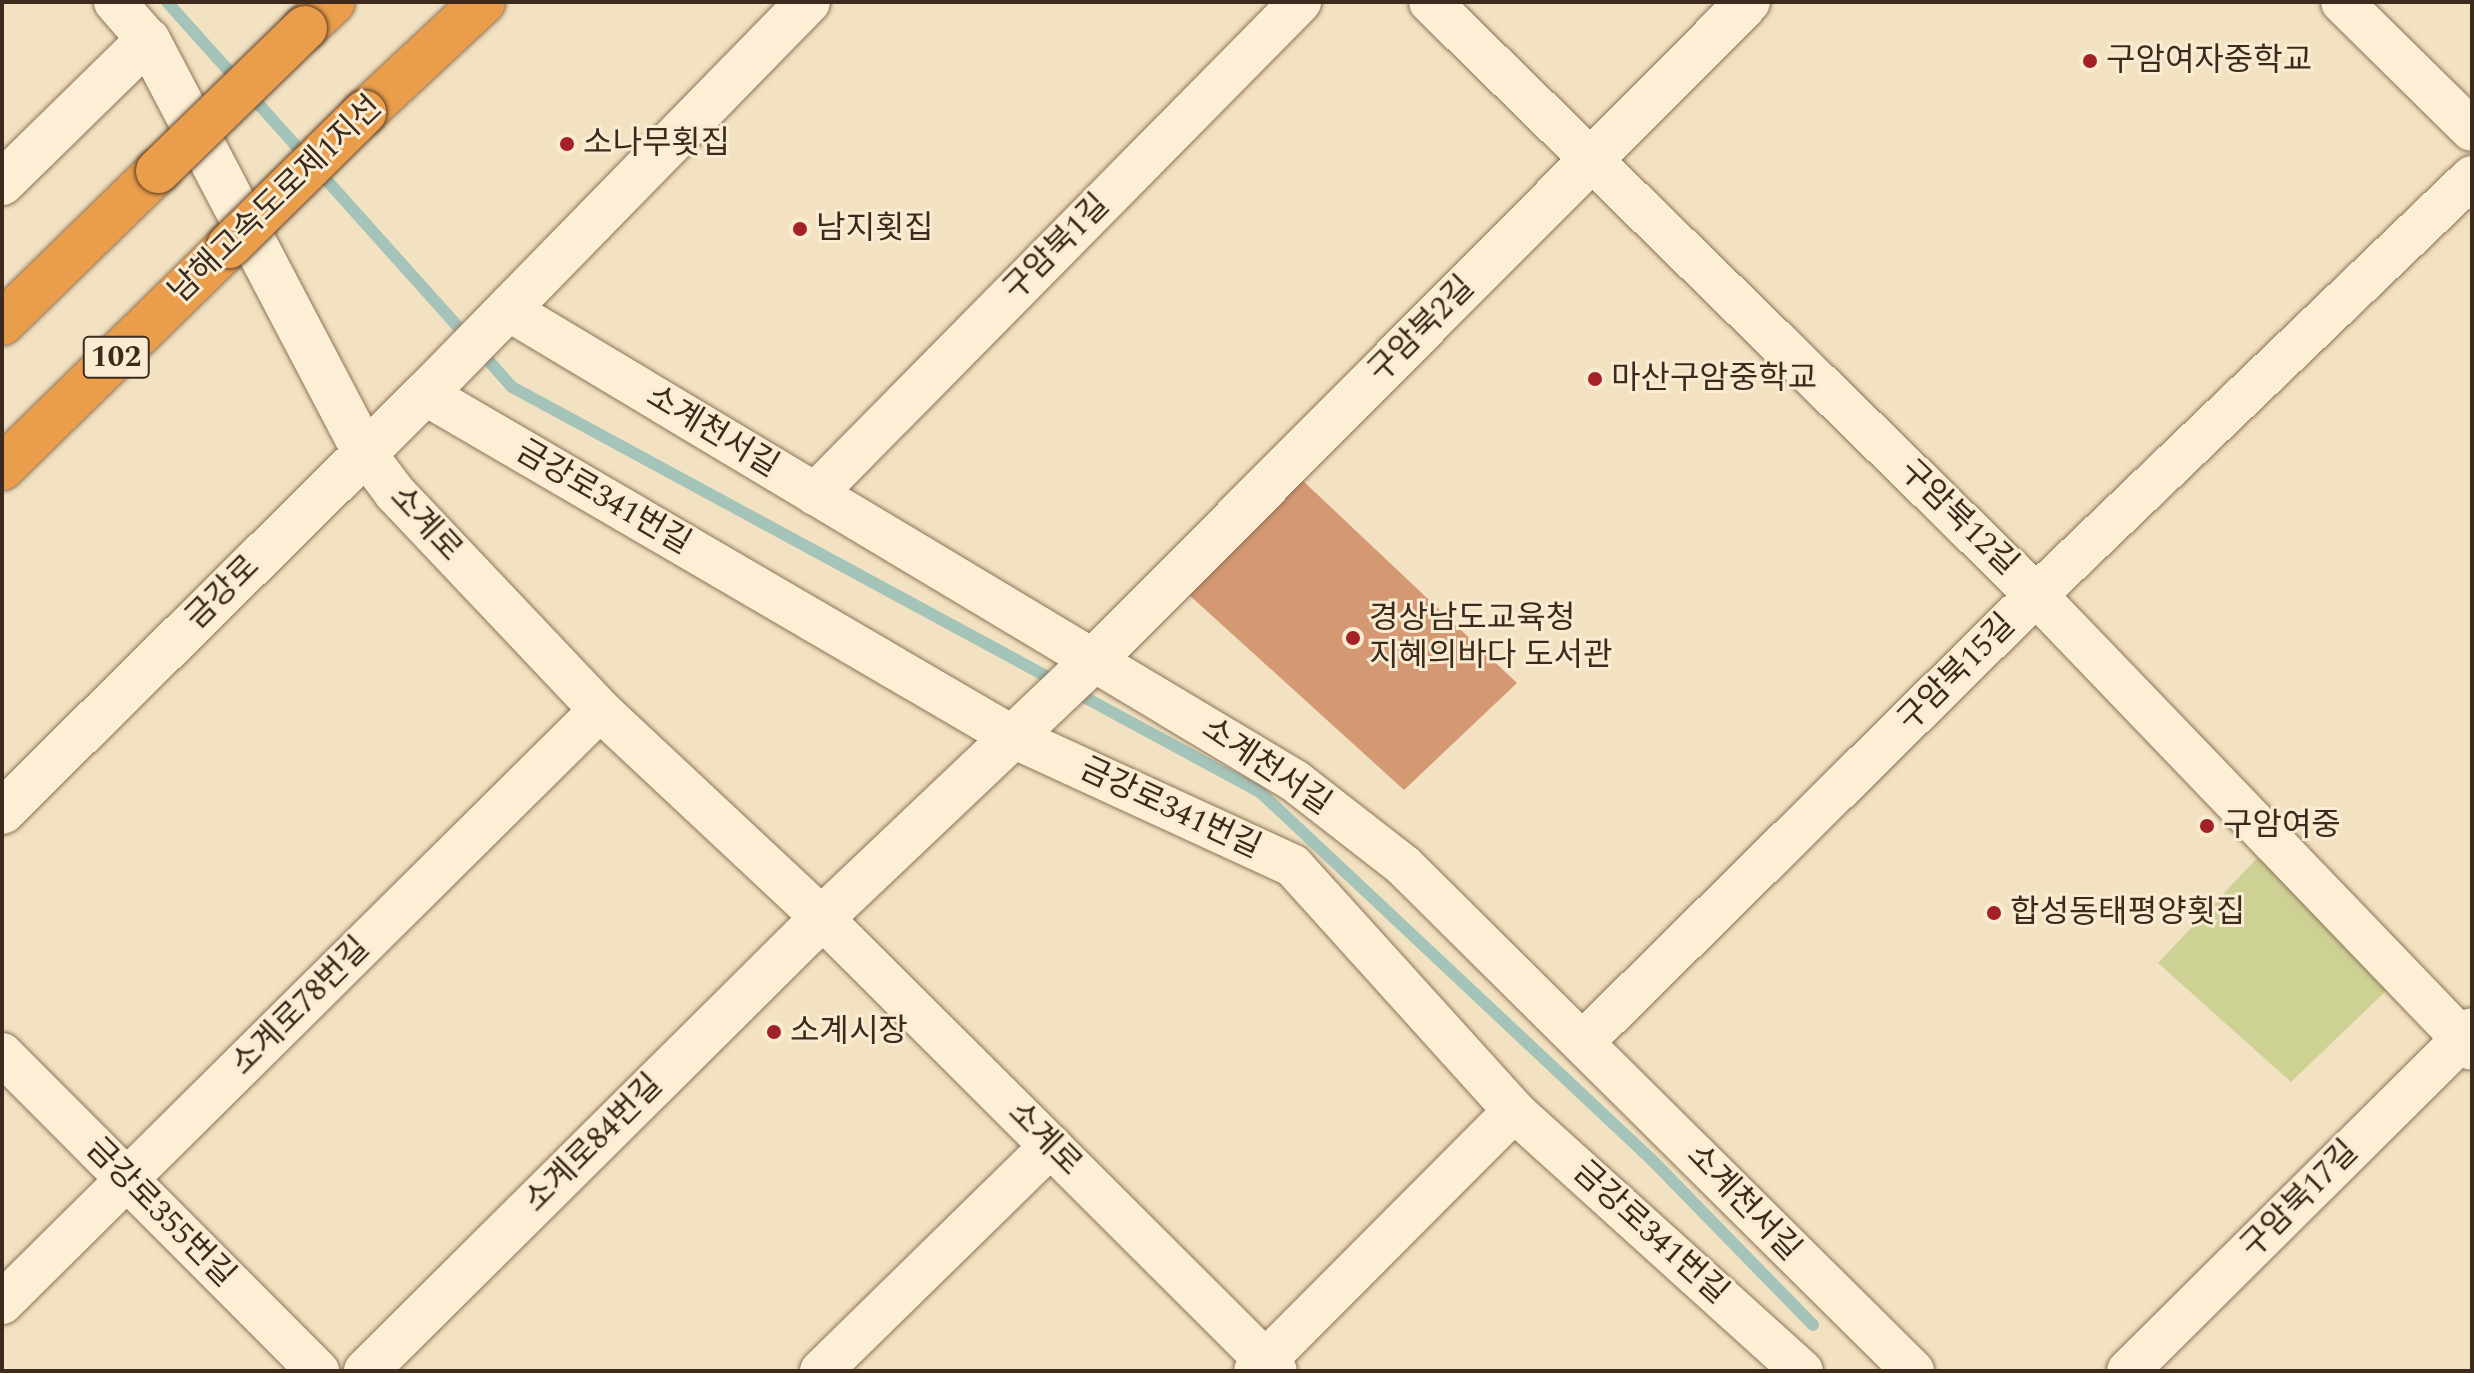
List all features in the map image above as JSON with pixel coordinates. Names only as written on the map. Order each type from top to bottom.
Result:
[{"type":"highway","name":"남해고속도로제1지선","points":[[2,468],[364,113],[483,2]]},
{"type":"highway","points":[[2,323],[319,15]]},
{"type":"main road","points":[[501,314],[808,2]]},
{"type":"main road","name":"구암북2길","points":[[1022,728],[1090,664],[1748,2]]},
{"type":"main road","points":[[2,183],[148,40]]},
{"type":"main road","name":"소계로","points":[[148,40],[365,453]]},
{"type":"main road","name":"금강로","points":[[2,812],[501,314]]},
{"type":"main road","points":[[822,918],[1022,728]]},
{"type":"main road","name":"소계로84번길","points":[[366,1371],[822,918]]},
{"type":"street","name":"소계로","points":[[115,2],[148,40]]},
{"type":"street","name":"구암북1길","points":[[815,494],[1300,2]]},
{"type":"street","name":"구암북12길","points":[[1430,2],[2036,595],[2469,1039]]},
{"type":"street","points":[[2342,2],[2472,130]]},
{"type":"street","name":"구암북15길","points":[[1584,1041],[2036,595],[2472,177]]},
{"type":"street","name":"소계천서길","points":[[501,314],[815,494],[1090,664],[1295,781],[1404,866],[1584,1041],[1913,1371]]},
{"type":"street","name":"금강로341번길","points":[[434,384],[1022,728],[1293,866],[1514,1111],[1802,1371]]},
{"type":"street","name":"소계로","points":[[365,453],[395,493],[600,710],[822,918],[1051,1146],[1266,1367],[1514,1111]]},
{"type":"street","name":"소계로78번길","points":[[2,1303],[600,710]]},
{"type":"street","name":"구암북17길","points":[[2128,1371],[2469,1039]]},
{"type":"street","name":"금강로355번길","points":[[2,1054],[318,1371]]},
{"type":"street","points":[[821,1371],[1051,1146]]},
{"type":"green space","points":[[2259,856],[2389,988],[2291,1082],[2158,963]]},
{"type":"building","name":"경상남도교육청 지혜의바다 도서관","points":[[1301,479],[1517,683],[1404,790],[1187,593]]},
{"type":"waterway","points":[[167,2],[512,387],[1057,682]]},
{"type":"waterway","points":[[1073,691],[1260,792],[1651,1159],[1813,1325]]},
{"type":"place","name":"구암여자중학교","points":[[2090,61]]},
{"type":"place","name":"소나무횟집","points":[[567,144]]},
{"type":"place","name":"남지횟집","points":[[800,229]]},
{"type":"place","name":"마산구암중학교","points":[[1595,379]]},
{"type":"place","name":"경상남도교육청 지혜의바다 도서관","points":[[1353,638]]},
{"type":"place","name":"구암여중","points":[[2207,826]]},
{"type":"place","name":"합성동태평양횟집","points":[[1994,913]]},
{"type":"place","name":"소계시장","points":[[774,1032]]}]
